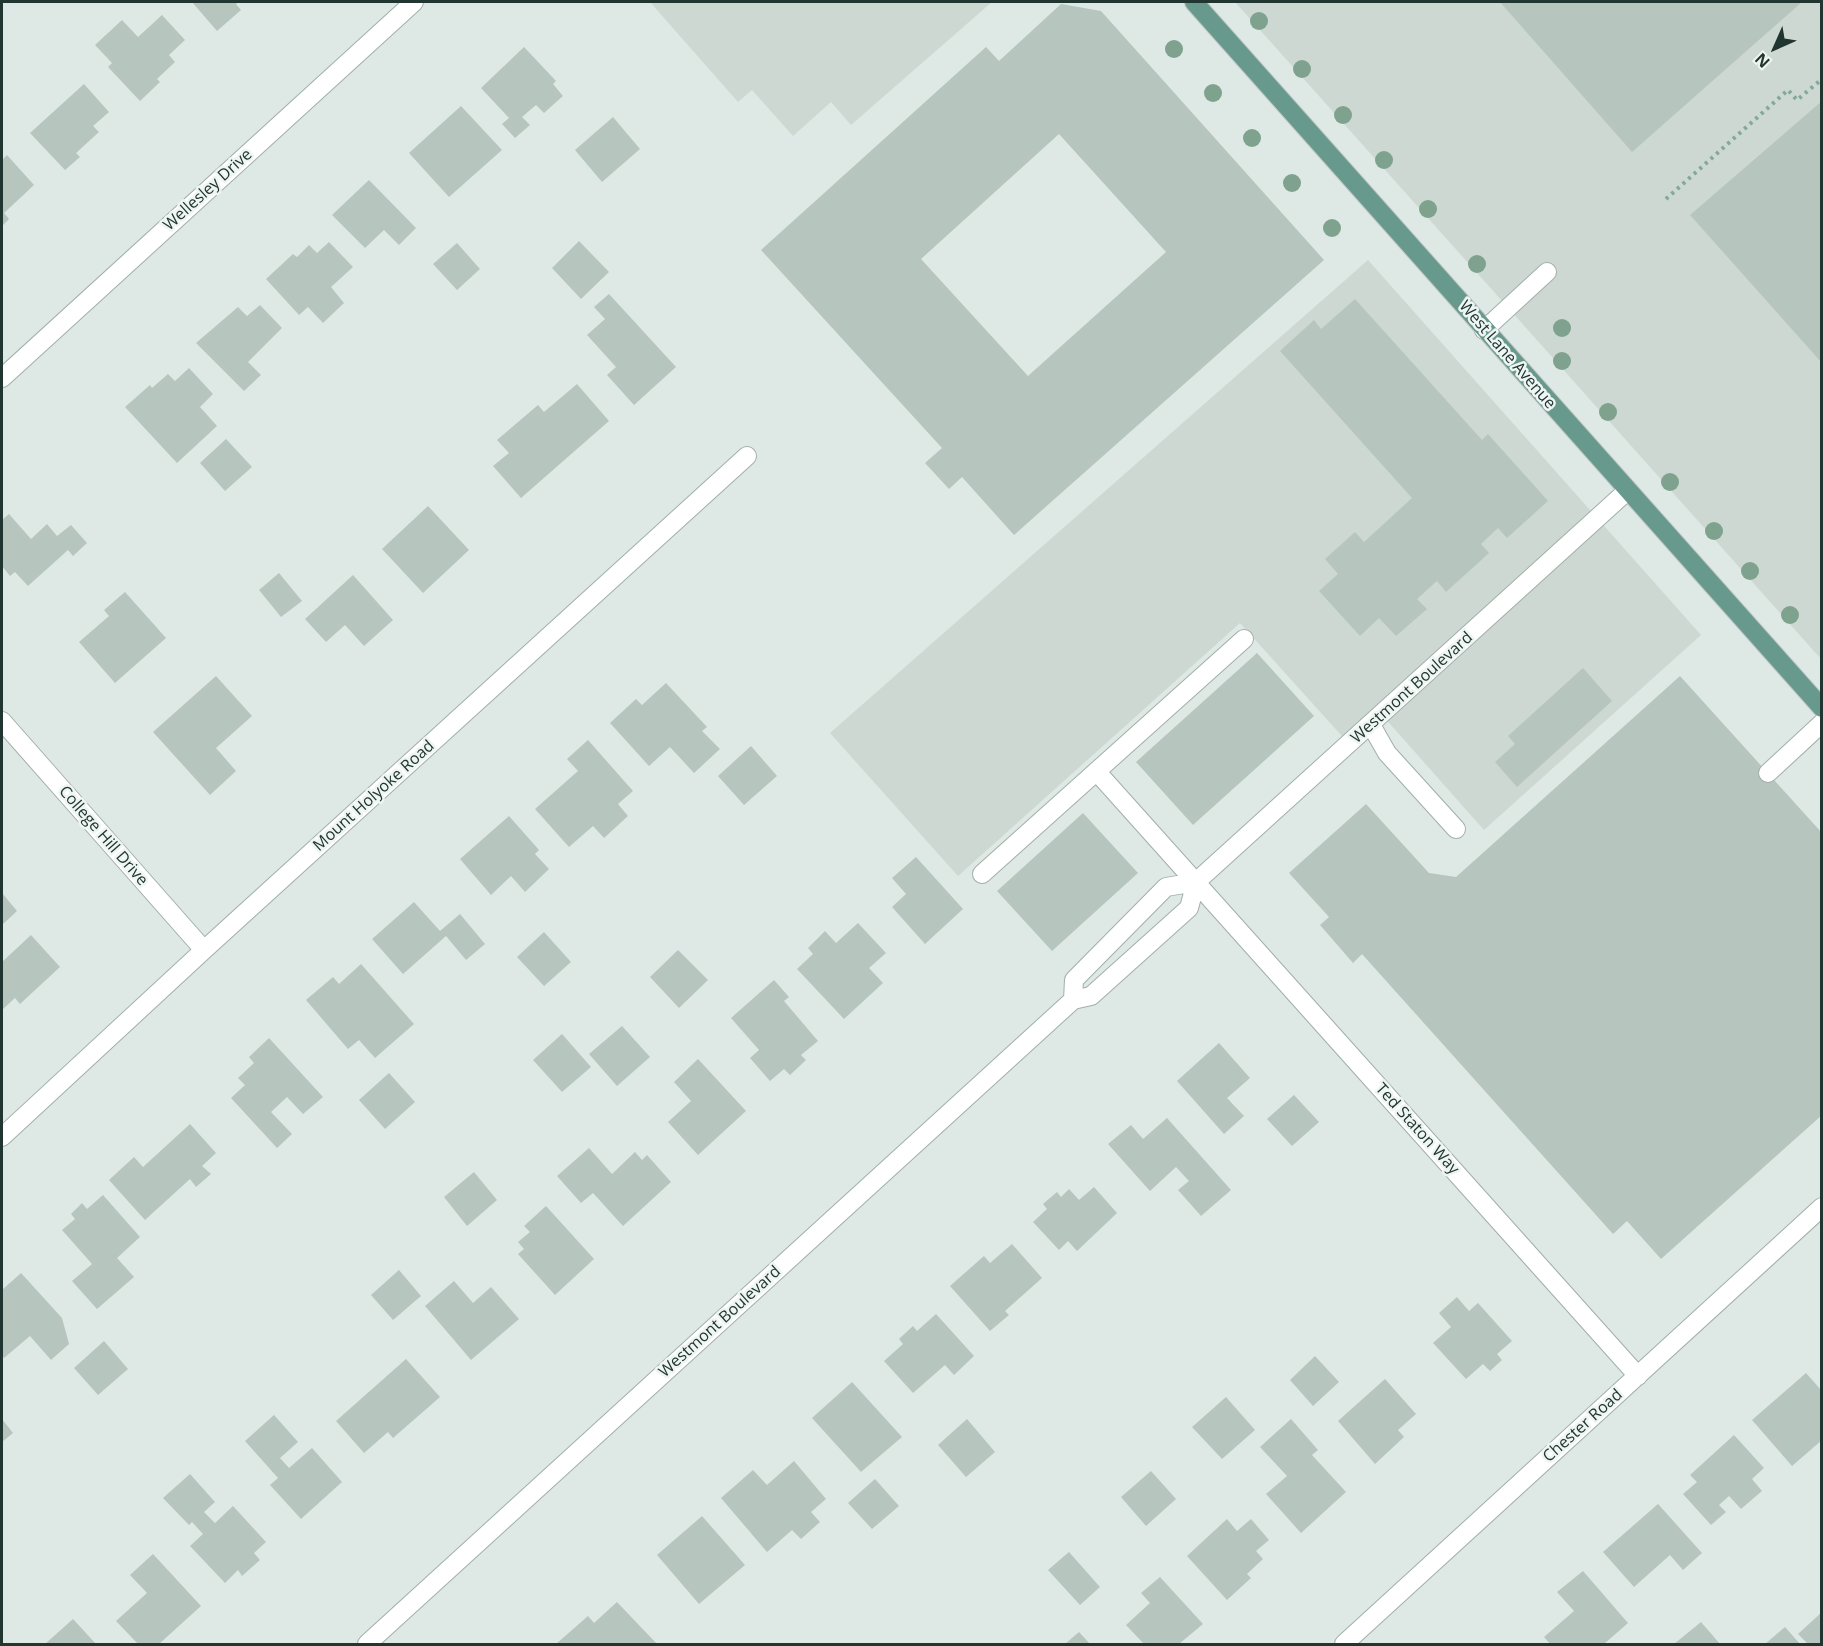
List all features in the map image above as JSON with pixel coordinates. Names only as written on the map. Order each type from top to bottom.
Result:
[{"type":"main road","name":"West Lane Avenue","points":[[1194,2],[1821,708]]},
{"type":"street","name":"Wellesley Drive","points":[[2,378],[414,2]]},
{"type":"street","points":[[1484,330],[1546,272]]},
{"type":"street","name":"Mount Holyoke Road","points":[[2,1137],[747,456]]},
{"type":"street","name":"Westmont Boulevard","points":[[1073,999],[1074,980],[1166,887],[1196,882],[1371,726],[1627,491]]},
{"type":"street","points":[[982,874],[1244,639]]},
{"type":"street","name":"College Hill Drive","points":[[2,721],[204,950]]},
{"type":"street","points":[[1768,773],[1821,723]]},
{"type":"street","points":[[1371,726],[1387,753],[1456,829]]},
{"type":"street","name":"Ted Staton Way","points":[[1096,772],[1638,1376]]},
{"type":"street","name":"Westmont Boulevard","points":[[367,1644],[1073,999],[1091,996],[1190,908],[1196,882]]},
{"type":"street","name":"Chester Road","points":[[1344,1644],[1821,1208]]},
{"type":"path","points":[[1666,200],[1788,90],[1797,100],[1821,79]]},
{"type":"shaded area","points":[[650,2],[992,2],[851,125],[831,102],[793,136],[752,90],[738,102]]},
{"type":"shaded area","points":[[1235,2],[1821,2],[1821,659],[1487,284]]},
{"type":"shaded area","points":[[1368,260],[1701,635],[1484,830],[1383,716],[1350,745],[1240,623],[958,876],[830,733]]},
{"type":"building","points":[[192,2],[239,2],[236,4],[241,10],[217,31]]},
{"type":"building","points":[[1500,2],[1802,2],[1632,152]]},
{"type":"building","points":[[1061,4],[1101,11],[1324,260],[1014,535],[962,477],[949,489],[925,463],[942,448],[761,250],[986,47],[999,61]],"holes":[[[1059,134],[1166,252],[1028,376],[921,259]]]},
{"type":"building","points":[[162,15],[185,40],[169,55],[175,62],[157,79],[160,82],[140,101],[108,67],[112,63],[95,45],[122,20],[138,37]]},
{"type":"building","points":[[524,47],[556,81],[553,84],[563,96],[544,113],[536,105],[522,117],[530,125],[515,138],[502,124],[509,118],[481,88]]},
{"type":"building","points":[[84,84],[109,112],[93,126],[99,132],[76,153],[80,157],[65,170],[30,133]]},
{"type":"building","points":[[1822,101],[1822,363],[1690,215]]},
{"type":"building","points":[[461,106],[502,150],[449,197],[409,153]]},
{"type":"building","points":[[613,117],[640,149],[602,182],[575,150]]},
{"type":"building","points":[[7,155],[34,185],[4,213],[9,219],[2,226],[2,160]]},
{"type":"building","points":[[369,180],[416,228],[399,245],[384,230],[365,248],[332,215]]},
{"type":"building","points":[[579,241],[609,272],[581,299],[552,268]]},
{"type":"building","points":[[329,242],[353,267],[331,287],[344,303],[323,323],[308,307],[299,315],[266,279],[293,254],[297,257],[309,245],[317,253]]},
{"type":"building","points":[[457,243],[480,269],[457,290],[433,264]]},
{"type":"building","points":[[609,294],[676,367],[634,405],[607,375],[616,367],[587,335],[605,319],[594,307]]},
{"type":"building","points":[[1355,299],[1482,440],[1488,434],[1548,501],[1507,538],[1498,528],[1481,544],[1489,553],[1446,592],[1437,581],[1417,599],[1427,609],[1396,636],[1379,618],[1360,636],[1319,591],[1338,574],[1325,559],[1355,532],[1364,542],[1412,498],[1280,351],[1314,320],[1321,329]]},
{"type":"building","points":[[260,305],[282,328],[248,362],[261,375],[244,391],[196,343],[238,307],[247,316]]},
{"type":"building","points":[[189,368],[213,394],[200,407],[217,426],[177,463],[125,407],[150,385],[152,388],[168,374],[175,381]]},
{"type":"building","points":[[577,384],[609,421],[521,498],[493,466],[509,453],[497,440],[538,405],[544,412]]},
{"type":"building","points":[[226,439],[252,467],[225,491],[200,463]]},
{"type":"building","points":[[428,506],[469,550],[423,593],[382,549]]},
{"type":"building","points":[[9,514],[31,539],[47,524],[57,536],[71,525],[87,543],[73,556],[68,550],[28,586],[15,572],[10,576],[2,566],[2,520]]},
{"type":"building","points":[[279,573],[302,601],[281,617],[259,590]]},
{"type":"building","points":[[353,575],[393,620],[364,646],[345,625],[326,642],[305,619]]},
{"type":"building","points":[[125,592],[166,638],[115,683],[79,642],[109,616],[104,610]]},
{"type":"building","points":[[1257,653],[1314,716],[1193,825],[1136,762]]},
{"type":"building","points":[[1583,668],[1612,701],[1517,787],[1495,762],[1515,744],[1508,736]]},
{"type":"building","points":[[216,676],[252,716],[216,748],[236,771],[210,795],[153,732]]},
{"type":"building","points":[[1680,676],[1822,833],[1822,1115],[1661,1259],[1627,1221],[1613,1234],[1362,954],[1353,963],[1320,925],[1329,917],[1289,873],[1366,804],[1429,873],[1456,877]]},
{"type":"building","points":[[666,683],[707,727],[702,731],[720,749],[694,773],[670,747],[649,766],[610,723],[636,699],[642,705]]},
{"type":"building","points":[[588,740],[633,791],[618,804],[628,816],[604,838],[593,826],[569,847],[535,809],[578,771],[567,759]]},
{"type":"building","points":[[751,746],[777,776],[744,805],[718,776]]},
{"type":"building","points":[[1083,813],[1138,873],[1052,951],[997,891]]},
{"type":"building","points":[[509,816],[539,850],[535,854],[549,869],[525,892],[511,876],[491,895],[460,859]]},
{"type":"building","points":[[916,857],[963,909],[925,944],[892,907],[906,894],[892,878]]},
{"type":"building","points":[[2,893],[17,911],[2,925]]},
{"type":"building","points":[[414,902],[440,931],[460,914],[485,944],[466,960],[446,936],[403,974],[372,939]]},
{"type":"building","points":[[858,923],[886,953],[869,968],[883,983],[844,1019],[797,969],[813,954],[808,948],[825,931],[836,943]]},
{"type":"building","points":[[544,932],[571,962],[544,986],[517,957]]},
{"type":"building","points":[[31,935],[60,967],[20,1004],[15,998],[2,1010],[2,962]]},
{"type":"building","points":[[678,950],[708,980],[679,1008],[650,977]]},
{"type":"building","points":[[361,964],[414,1024],[375,1058],[359,1040],[348,1049],[306,1000],[333,977],[339,984]]},
{"type":"building","points":[[774,980],[789,997],[784,1001],[818,1041],[801,1055],[806,1060],[790,1075],[784,1069],[770,1081],[750,1058],[759,1050],[731,1018]]},
{"type":"building","points":[[622,1026],[650,1057],[617,1086],[589,1054]]},
{"type":"building","points":[[562,1034],[591,1067],[562,1092],[533,1060]]},
{"type":"building","points":[[269,1038],[323,1097],[303,1114],[287,1097],[271,1112],[292,1134],[277,1148],[231,1098],[245,1085],[238,1078],[254,1063],[249,1057]]},
{"type":"building","points":[[1219,1043],[1250,1078],[1227,1098],[1244,1116],[1224,1134],[1177,1081]]},
{"type":"building","points":[[698,1059],[746,1111],[698,1155],[668,1122],[691,1101],[674,1082]]},
{"type":"building","points":[[389,1073],[415,1102],[385,1129],[359,1100]]},
{"type":"building","points":[[1294,1095],[1319,1122],[1292,1146],[1267,1119]]},
{"type":"building","points":[[1167,1118],[1231,1190],[1201,1216],[1178,1190],[1189,1181],[1176,1167],[1150,1191],[1108,1144],[1131,1125],[1143,1139]]},
{"type":"building","points":[[190,1124],[216,1153],[202,1166],[211,1174],[196,1187],[190,1179],[145,1220],[109,1180],[134,1157],[143,1167]]},
{"type":"building","points":[[589,1148],[612,1174],[635,1152],[642,1160],[647,1155],[671,1182],[623,1226],[593,1193],[581,1203],[557,1176]]},
{"type":"building","points":[[474,1172],[497,1200],[467,1226],[444,1197]]},
{"type":"building","points":[[1094,1187],[1117,1213],[1077,1251],[1068,1241],[1059,1250],[1033,1222],[1047,1209],[1043,1204],[1057,1192],[1061,1197],[1069,1189],[1079,1200]]},
{"type":"building","points":[[103,1195],[140,1237],[117,1258],[134,1277],[97,1309],[72,1281],[92,1264],[62,1230],[75,1219],[71,1214],[82,1203],[87,1209]]},
{"type":"building","points":[[546,1206],[594,1259],[555,1295],[518,1254],[524,1249],[518,1242],[530,1232],[524,1226]]},
{"type":"building","points":[[1012,1244],[1042,1278],[1005,1311],[1009,1315],[990,1331],[950,1286],[984,1256],[990,1263]]},
{"type":"building","points":[[399,1270],[421,1296],[393,1320],[371,1295]]},
{"type":"building","points":[[21,1273],[62,1318],[69,1344],[51,1360],[30,1336],[4,1358],[2,1355],[2,1290]]},
{"type":"building","points":[[454,1281],[473,1303],[491,1287],[519,1319],[471,1360],[425,1306]]},
{"type":"building","points":[[1457,1297],[1469,1311],[1478,1303],[1512,1341],[1497,1354],[1502,1360],[1490,1371],[1483,1364],[1466,1379],[1433,1343],[1451,1327],[1439,1313]]},
{"type":"building","points":[[936,1314],[974,1356],[954,1375],[945,1365],[913,1393],[884,1361],[903,1344],[899,1339],[913,1326],[917,1331]]},
{"type":"building","points":[[104,1341],[128,1369],[98,1395],[74,1368]]},
{"type":"building","points":[[1315,1356],[1339,1382],[1313,1406],[1290,1380]]},
{"type":"building","points":[[406,1359],[440,1397],[393,1438],[388,1432],[364,1453],[336,1421]]},
{"type":"building","points":[[1806,1373],[1822,1391],[1822,1440],[1792,1466],[1752,1420]]},
{"type":"building","points":[[1385,1379],[1416,1414],[1398,1430],[1404,1437],[1375,1464],[1338,1421]]},
{"type":"building","points":[[852,1382],[902,1437],[861,1472],[812,1418]]},
{"type":"building","points":[[1226,1397],[1255,1430],[1222,1459],[1192,1427]]},
{"type":"building","points":[[274,1415],[298,1442],[280,1458],[289,1468],[312,1448],[342,1482],[301,1519],[270,1485],[278,1478],[245,1441]]},
{"type":"building","points":[[2,1419],[13,1433],[2,1442]]},
{"type":"building","points":[[967,1419],[995,1452],[966,1477],[938,1445]]},
{"type":"building","points":[[1291,1419],[1318,1450],[1312,1455],[1346,1492],[1301,1533],[1266,1494],[1287,1476],[1260,1447]]},
{"type":"building","points":[[1734,1435],[1764,1468],[1752,1479],[1762,1491],[1741,1509],[1729,1496],[1719,1505],[1726,1512],[1711,1525],[1683,1494],[1697,1482],[1690,1475]]},
{"type":"building","points":[[794,1461],[826,1499],[811,1512],[820,1522],[801,1539],[792,1530],[767,1552],[721,1498],[753,1470],[767,1485]]},
{"type":"building","points":[[1151,1471],[1176,1499],[1146,1526],[1121,1497]]},
{"type":"building","points":[[190,1474],[215,1502],[204,1512],[215,1523],[233,1506],[266,1542],[254,1553],[260,1560],[242,1576],[238,1570],[225,1583],[190,1546],[203,1534],[192,1522],[189,1525],[163,1498]]},
{"type":"building","points":[[875,1479],[899,1506],[872,1529],[848,1503]]},
{"type":"building","points":[[1658,1504],[1702,1553],[1683,1570],[1670,1555],[1634,1587],[1603,1552]]},
{"type":"building","points":[[702,1516],[745,1565],[699,1604],[657,1555]]},
{"type":"building","points":[[1227,1519],[1237,1531],[1251,1519],[1269,1540],[1256,1551],[1263,1559],[1247,1574],[1251,1578],[1227,1600],[1187,1556]]},
{"type":"building","points":[[1069,1552],[1100,1587],[1080,1605],[1048,1570]]},
{"type":"building","points":[[153,1554],[201,1606],[159,1644],[138,1644],[116,1621],[147,1593],[130,1575]]},
{"type":"building","points":[[1583,1571],[1628,1623],[1604,1644],[1550,1644],[1544,1637],[1574,1611],[1557,1592]]},
{"type":"building","points":[[1160,1577],[1203,1624],[1179,1644],[1144,1644],[1126,1625],[1150,1603],[1141,1593]]},
{"type":"building","points":[[617,1602],[657,1644],[556,1644],[588,1616],[594,1623]]},
{"type":"building","points":[[1822,1612],[1822,1644],[1808,1644],[1798,1634]]},
{"type":"building","points":[[73,1619],[96,1644],[45,1644]]},
{"type":"building","points":[[1701,1622],[1720,1644],[1674,1644]]},
{"type":"building","points":[[1785,1627],[1800,1644],[1765,1644]]},
{"type":"building","points":[[1079,1632],[1090,1644],[1065,1644]]}]
